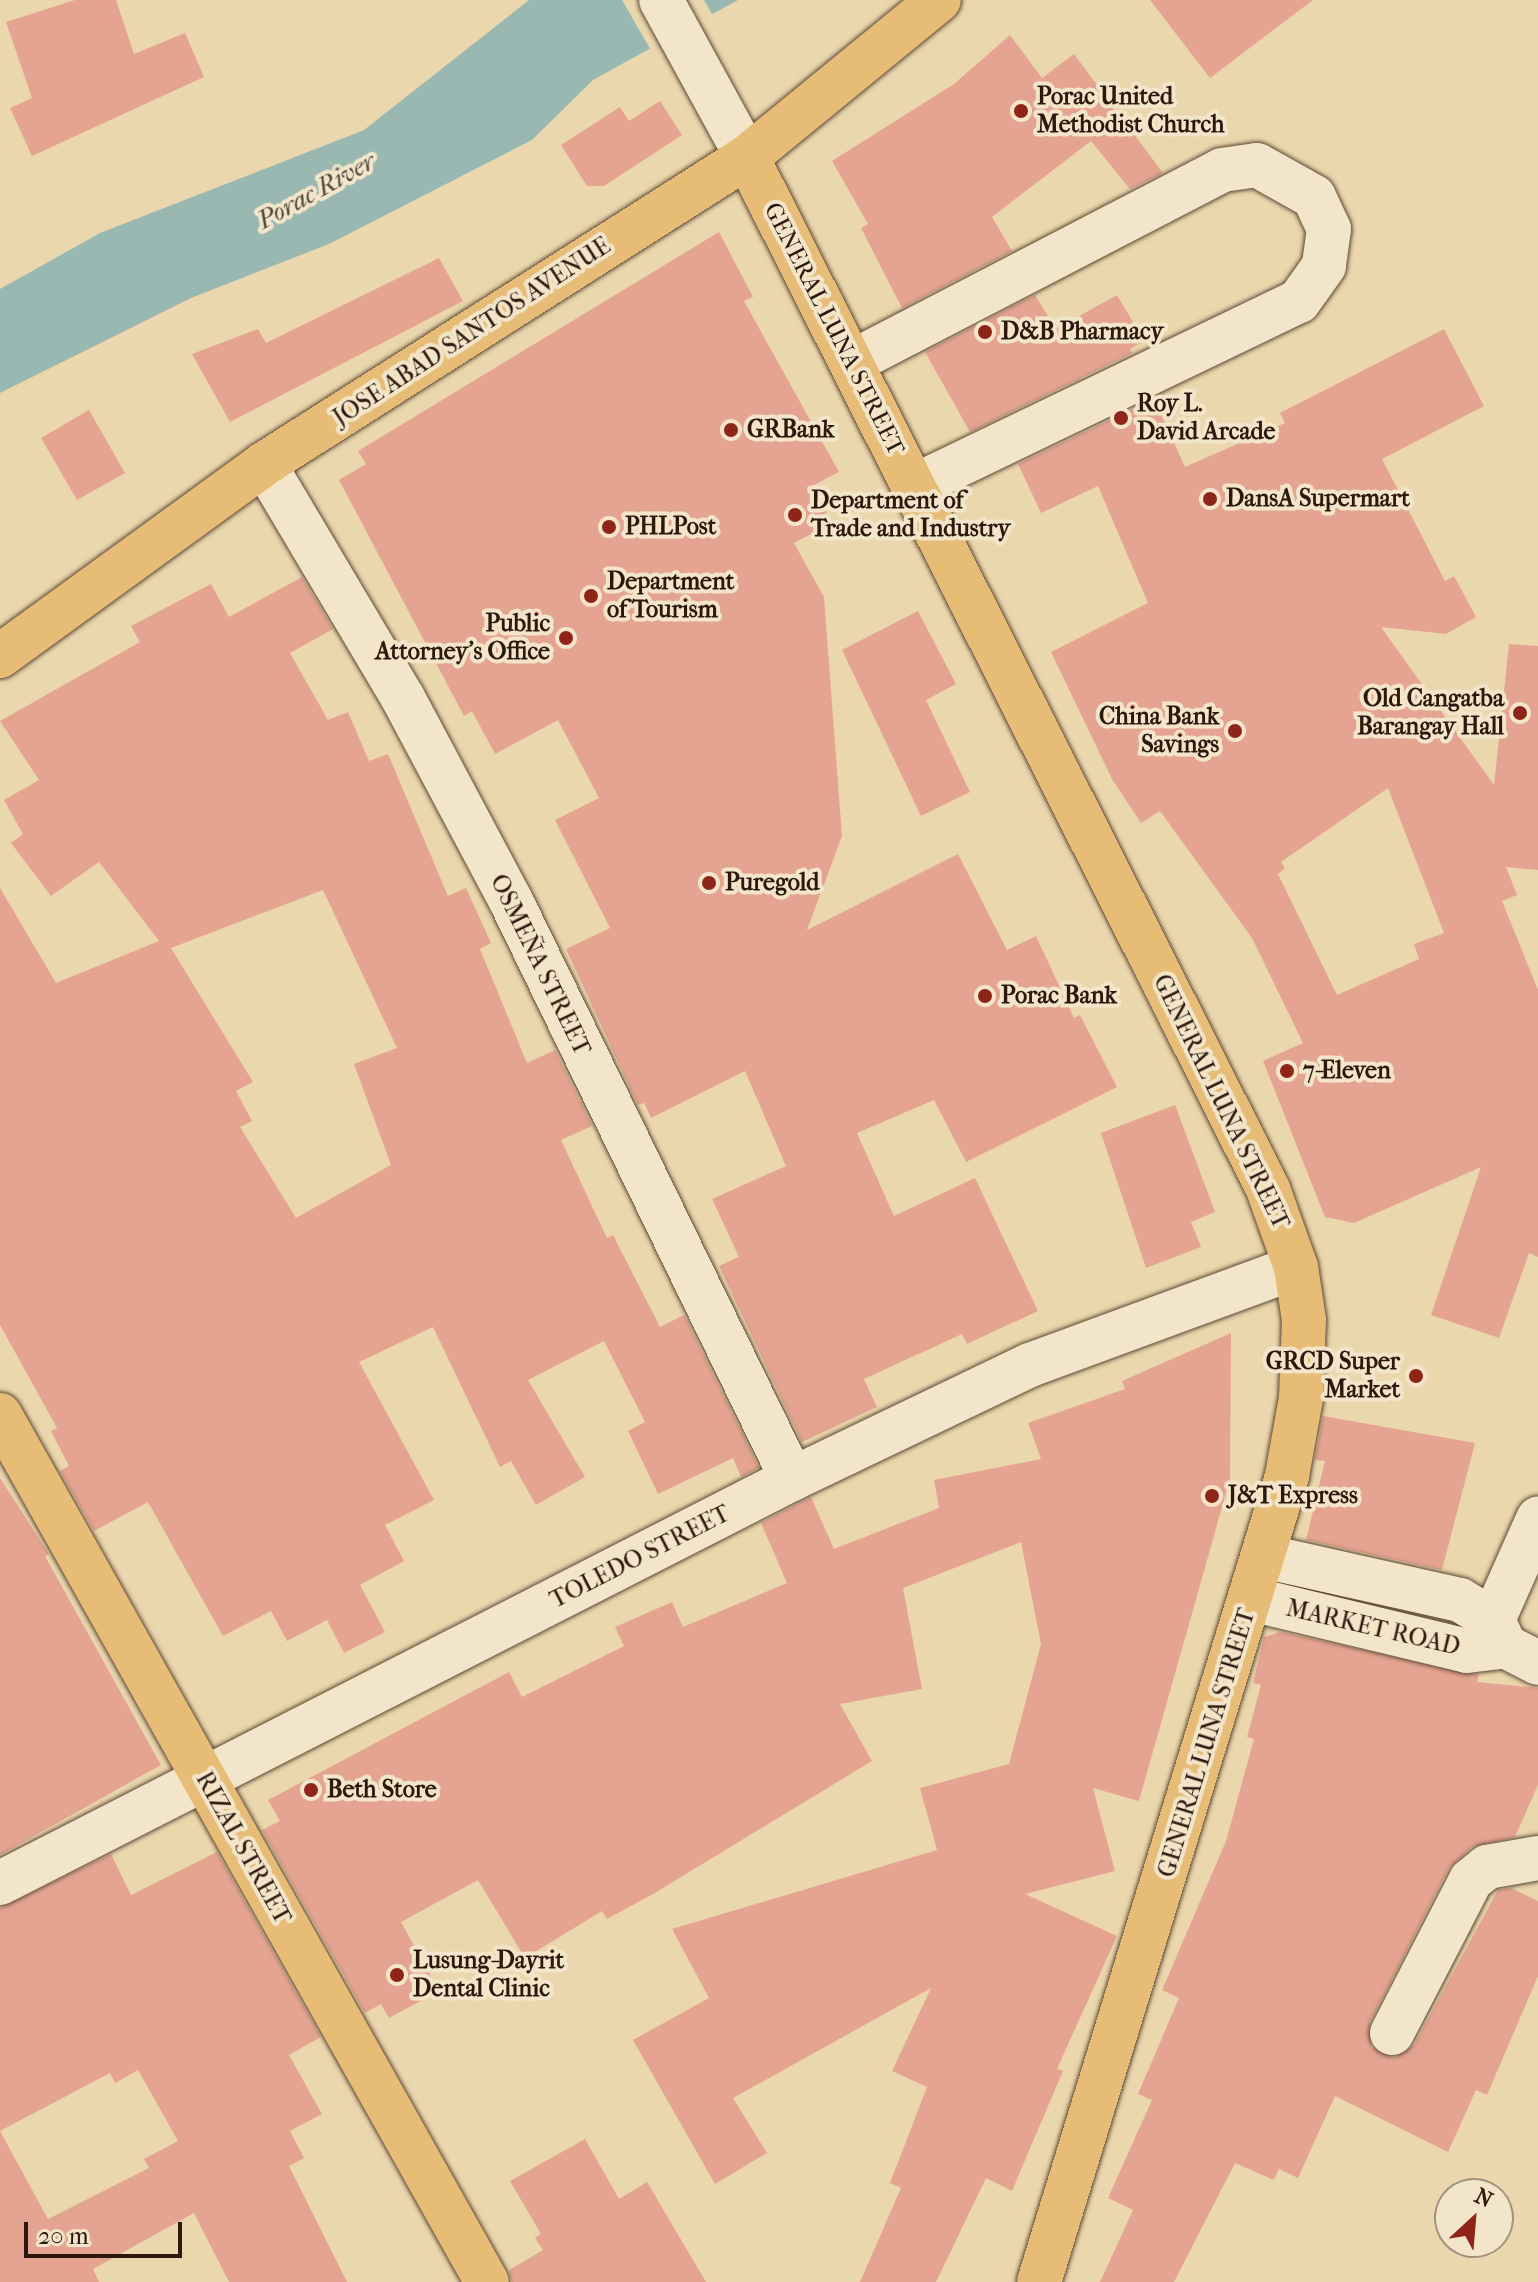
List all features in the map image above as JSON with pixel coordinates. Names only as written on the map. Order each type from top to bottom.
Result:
[{"type":"main road","name":"JOSE ABAD SANTOS AVENUE","points":[[0,656],[264,464],[747,157],[939,0]]},
{"type":"main road","name":"GENERAL LUNA STREET","points":[[747,157],[1268,1189],[1296,1267],[1304,1320],[1301,1398],[1287,1476],[1039,2282]]},
{"type":"main road","name":"RIZAL STREET","points":[[0,1415],[487,2282]]},
{"type":"street","name":"GENERAL LUNA STREET","points":[[661,0],[747,157]]},
{"type":"street","points":[[852,362],[1222,170],[1257,165],[1287,177],[1319,208],[1329,229],[1324,266],[1299,301],[913,487]]},
{"type":"street","name":"OSMEÑA STREET","points":[[264,464],[403,698],[510,899],[792,1479]]},
{"type":"street","name":"TOLEDO STREET","points":[[0,1883],[792,1479],[1030,1365],[1296,1267]]},
{"type":"street","points":[[1263,1556],[1460,1600],[1512,1643],[1537,1526]]},
{"type":"street","name":"MARKET ROAD","points":[[1251,1599],[1467,1651],[1512,1643]]},
{"type":"street","points":[[1392,2033],[1471,1880],[1487,1867],[1538,1858]]},
{"type":"water","name":"Porac River","points":[[529,0],[738,0],[593,80],[532,140],[329,244],[191,298],[0,393],[0,289],[100,233],[364,130]]},
{"type":"pier","points":[[622,0],[704,0],[714,18],[652,52]]},
{"type":"building","points":[[75,0],[116,0],[134,54],[185,33],[204,77],[32,156],[10,108],[32,98],[6,22]]},
{"type":"building","points":[[1150,0],[1313,0],[1210,78]]},
{"type":"building","points":[[1010,35],[1042,78],[1074,54],[1163,173],[1130,189],[1091,141],[992,217],[1012,251],[902,308],[861,228],[868,224],[832,161],[954,84]]},
{"type":"building","points":[[660,101],[682,135],[604,186],[587,186],[561,145],[620,107],[629,121]]},
{"type":"building","points":[[719,232],[753,297],[744,301],[839,472],[812,486],[832,523],[794,543],[824,597],[842,836],[807,930],[958,854],[1007,950],[1036,936],[1074,1018],[1080,1015],[1117,1087],[966,1162],[934,1100],[857,1133],[894,1216],[975,1178],[1038,1311],[967,1344],[962,1334],[864,1379],[877,1407],[802,1442],[719,1266],[739,1257],[712,1199],[786,1166],[745,1071],[651,1118],[644,1103],[638,1105],[566,949],[610,928],[555,820],[599,798],[558,720],[495,754],[472,711],[464,716],[339,480],[366,464],[358,451]]},
{"type":"building","points":[[439,258],[463,301],[230,422],[192,354],[258,329],[266,343]]},
{"type":"building","points":[[1035,295],[1056,329],[1117,295],[1144,341],[1130,349],[1132,353],[970,432],[925,352]]},
{"type":"building","points":[[1444,329],[1484,406],[1382,459],[1445,581],[1454,576],[1476,617],[1446,634],[1381,627],[1494,785],[1509,644],[1538,646],[1538,870],[1506,867],[1517,895],[1502,901],[1538,990],[1538,1257],[1529,1253],[1499,1338],[1431,1315],[1481,1167],[1354,1223],[1325,1217],[1263,1061],[1303,1043],[1252,938],[1160,811],[1141,823],[1112,779],[1051,652],[1148,603],[1098,486],[1041,513],[1018,464],[1154,399],[1185,467],[1285,423],[1280,413]],"holes":[[[1388,788],[1444,933],[1414,944],[1419,959],[1337,995],[1278,874],[1285,868],[1281,862]]]},
{"type":"building","points":[[89,410],[125,473],[77,500],[41,438]]},
{"type":"building","points":[[302,577],[333,629],[290,653],[328,720],[348,712],[369,761],[388,754],[448,896],[466,888],[491,943],[480,949],[527,1063],[555,1050],[592,1126],[561,1140],[607,1238],[613,1235],[660,1327],[684,1315],[759,1468],[741,1477],[733,1458],[658,1494],[628,1431],[645,1422],[604,1341],[528,1380],[585,1477],[536,1505],[511,1461],[500,1467],[433,1327],[359,1362],[434,1500],[385,1525],[404,1561],[360,1585],[385,1632],[344,1653],[327,1620],[287,1641],[271,1611],[223,1636],[148,1502],[94,1531],[60,1471],[69,1466],[51,1431],[57,1428],[0,1325],[0,888],[56,983],[159,941],[99,862],[51,896],[11,843],[23,834],[4,800],[39,780],[0,721],[140,642],[131,626],[211,584],[229,617]],"holes":[[[323,890],[397,1048],[354,1064],[391,1165],[296,1218],[240,1127],[252,1121],[236,1091],[253,1082],[171,948]]]},
{"type":"building","points":[[918,611],[956,684],[926,700],[970,792],[921,816],[842,650]]},
{"type":"building","points":[[1175,1105],[1215,1212],[1191,1222],[1201,1247],[1146,1268],[1101,1133]]},
{"type":"building","points":[[1231,1333],[1230,1479],[1139,1801],[1093,1788],[1115,1871],[1025,1894],[1117,1936],[1057,2069],[1063,2071],[1012,2191],[986,2178],[936,2282],[860,2282],[901,2188],[890,2183],[927,2087],[892,2071],[931,1988],[733,2098],[767,2153],[715,2184],[633,2040],[709,1998],[672,1929],[937,1850],[920,1788],[1009,1764],[1041,1644],[1021,1542],[903,1588],[922,1689],[840,1704],[872,1761],[653,1894],[607,1919],[602,1911],[525,1958],[478,1880],[401,1922],[439,1991],[389,2018],[381,2004],[365,2013],[262,1830],[280,1821],[268,1800],[509,1672],[522,1697],[624,1646],[615,1627],[672,1602],[683,1627],[787,1583],[761,1523],[811,1497],[834,1549],[939,1508],[934,1480],[1041,1459],[1028,1423],[1125,1389],[1122,1381]]},
{"type":"building","points":[[1323,1416],[1475,1443],[1442,1570],[1306,1540],[1325,1461],[1315,1460]]},
{"type":"building","points":[[0,1478],[49,1554],[45,1556],[161,1765],[0,1855]]},
{"type":"building","points":[[1280,1632],[1479,1675],[1477,1682],[1538,1688],[1538,1785],[1515,1837],[1472,1847],[1449,1868],[1370,2022],[1371,2047],[1394,2058],[1414,2045],[1498,1890],[1511,1888],[1538,1901],[1538,1976],[1487,2095],[1476,2090],[1448,2152],[1335,2096],[1298,2178],[1279,2169],[1274,2180],[1235,2163],[1174,2282],[1100,2282],[1133,2210],[1108,2198],[1152,2100],[1138,2094],[1179,1998],[1162,1990],[1226,1841],[1254,1739],[1247,1737],[1261,1685],[1253,1683],[1264,1637]]},
{"type":"building","points":[[217,1852],[321,2037],[289,2055],[322,2114],[290,2131],[304,2158],[289,2166],[347,2282],[229,2282],[194,2213],[93,2269],[99,2282],[0,2282],[0,2131],[0,1908],[111,1854],[131,1895]],"holes":[[[138,2070],[178,2141],[144,2159],[149,2168],[48,2219],[0,2131],[110,2073],[115,2083]]]},
{"type":"building","points":[[585,2139],[619,2199],[647,2182],[706,2282],[512,2282],[509,2270],[543,2250],[535,2238],[541,2234],[510,2181]]},
{"type":"place","name":"Porac United Methodist Church","points":[[1021,111]]},
{"type":"place","name":"D&B Pharmacy","points":[[985,332]]},
{"type":"place","name":"Roy L. David Arcade","points":[[1121,418]]},
{"type":"place","name":"GRBank","points":[[731,430]]},
{"type":"place","name":"DansA Supermart","points":[[1210,499]]},
{"type":"place","name":"Department of Trade and Industry","points":[[795,515]]},
{"type":"place","name":"PHLPost","points":[[609,527]]},
{"type":"place","name":"Department of Tourism","points":[[591,596]]},
{"type":"place","name":"Public Attorney's Office","points":[[566,638]]},
{"type":"place","name":"Old Cangatba Barangay Hall","points":[[1520,713]]},
{"type":"place","name":"China Bank Savings","points":[[1235,731]]},
{"type":"place","name":"Puregold","points":[[709,883]]},
{"type":"place","name":"Porac Bank","points":[[985,996]]},
{"type":"place","name":"7-Eleven","points":[[1287,1071]]},
{"type":"place","name":"GRCD Super Market","points":[[1416,1376]]},
{"type":"place","name":"J&T Express","points":[[1212,1496]]},
{"type":"place","name":"Beth Store","points":[[311,1790]]},
{"type":"place","name":"Lusung-Dayrit Dental Clinic","points":[[397,1975]]}]
